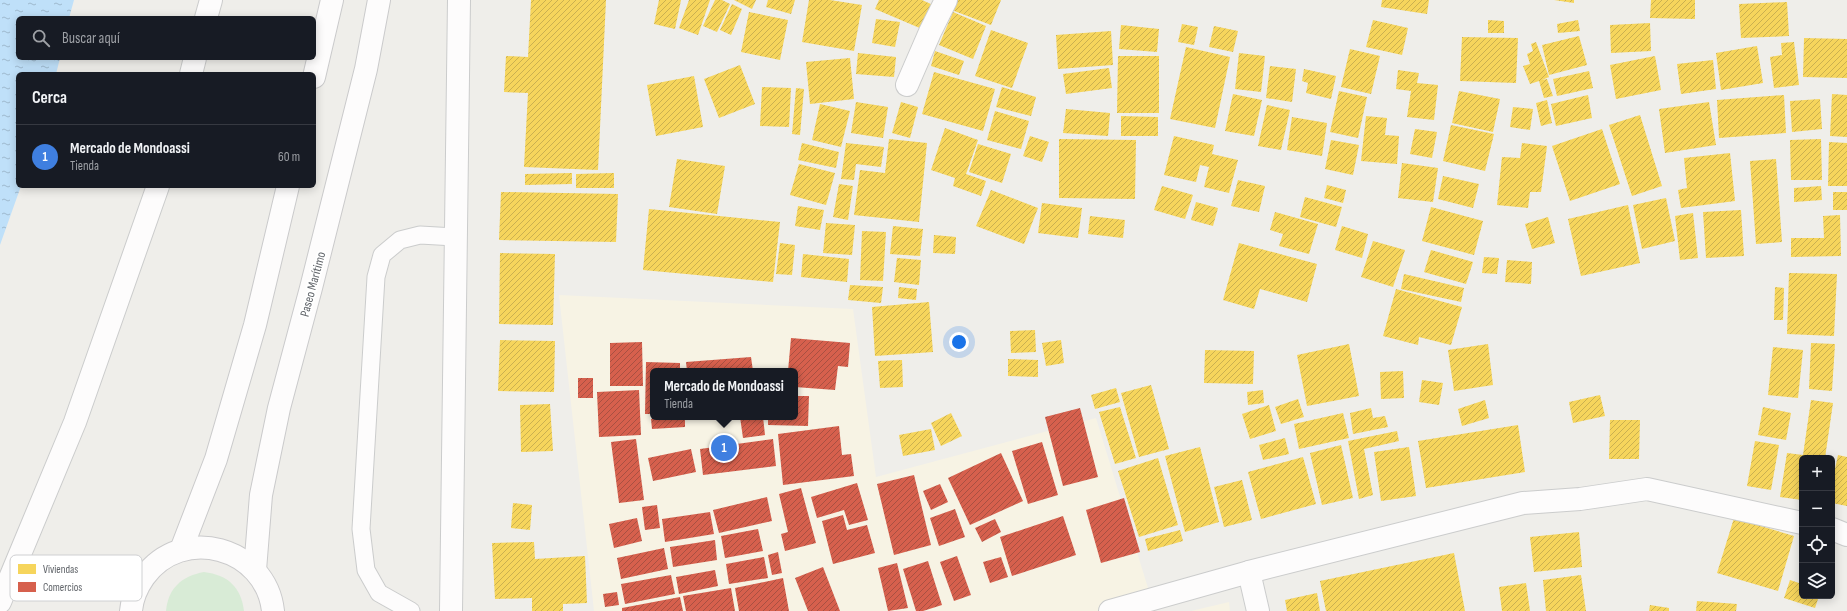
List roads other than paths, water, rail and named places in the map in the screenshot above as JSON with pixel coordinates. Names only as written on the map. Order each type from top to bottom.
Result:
[{"type":"street","points":[[207,16],[211,0]]},
{"type":"street","points":[[315,72],[332,0]]},
{"type":"street","name":"Paseo Marítimo","points":[[255,570],[261,495],[279,408],[366,69],[379,0]]},
{"type":"street","points":[[451,611],[459,0]]},
{"type":"street","points":[[907,86],[930,32],[946,0]]},
{"type":"street","points":[[191,72],[194,60]]},
{"type":"street","points":[[20,555],[75,422],[157,188]]},
{"type":"street","points":[[181,550],[216,459],[255,325],[288,188]]},
{"type":"street","points":[[1110,611],[1249,572],[1523,503],[1580,499],[1647,489],[1799,522]]},
{"type":"street","points":[[1835,531],[1847,535]]},
{"type":"street","points":[[142,581],[149,571],[164,558],[181,550],[201,547],[221,550],[239,557],[255,570],[266,585],[272,602],[273,611]]},
{"type":"street","points":[[1249,572],[1258,611]]},
{"type":"street","points":[[0,602],[10,578]]},
{"type":"street","points":[[131,611],[133,601]]},
{"type":"lane","points":[[411,611],[379,593],[366,570],[362,529],[376,277],[382,255],[400,240],[420,235],[455,237]]},
{"type":"water","points":[[0,0],[74,0],[70,16],[16,16],[16,60],[60,60],[56,72],[16,72],[16,188],[20,188],[0,245]]},
{"type":"place","name":"Mercado de Mondoassi","points":[[724,448]]}]
